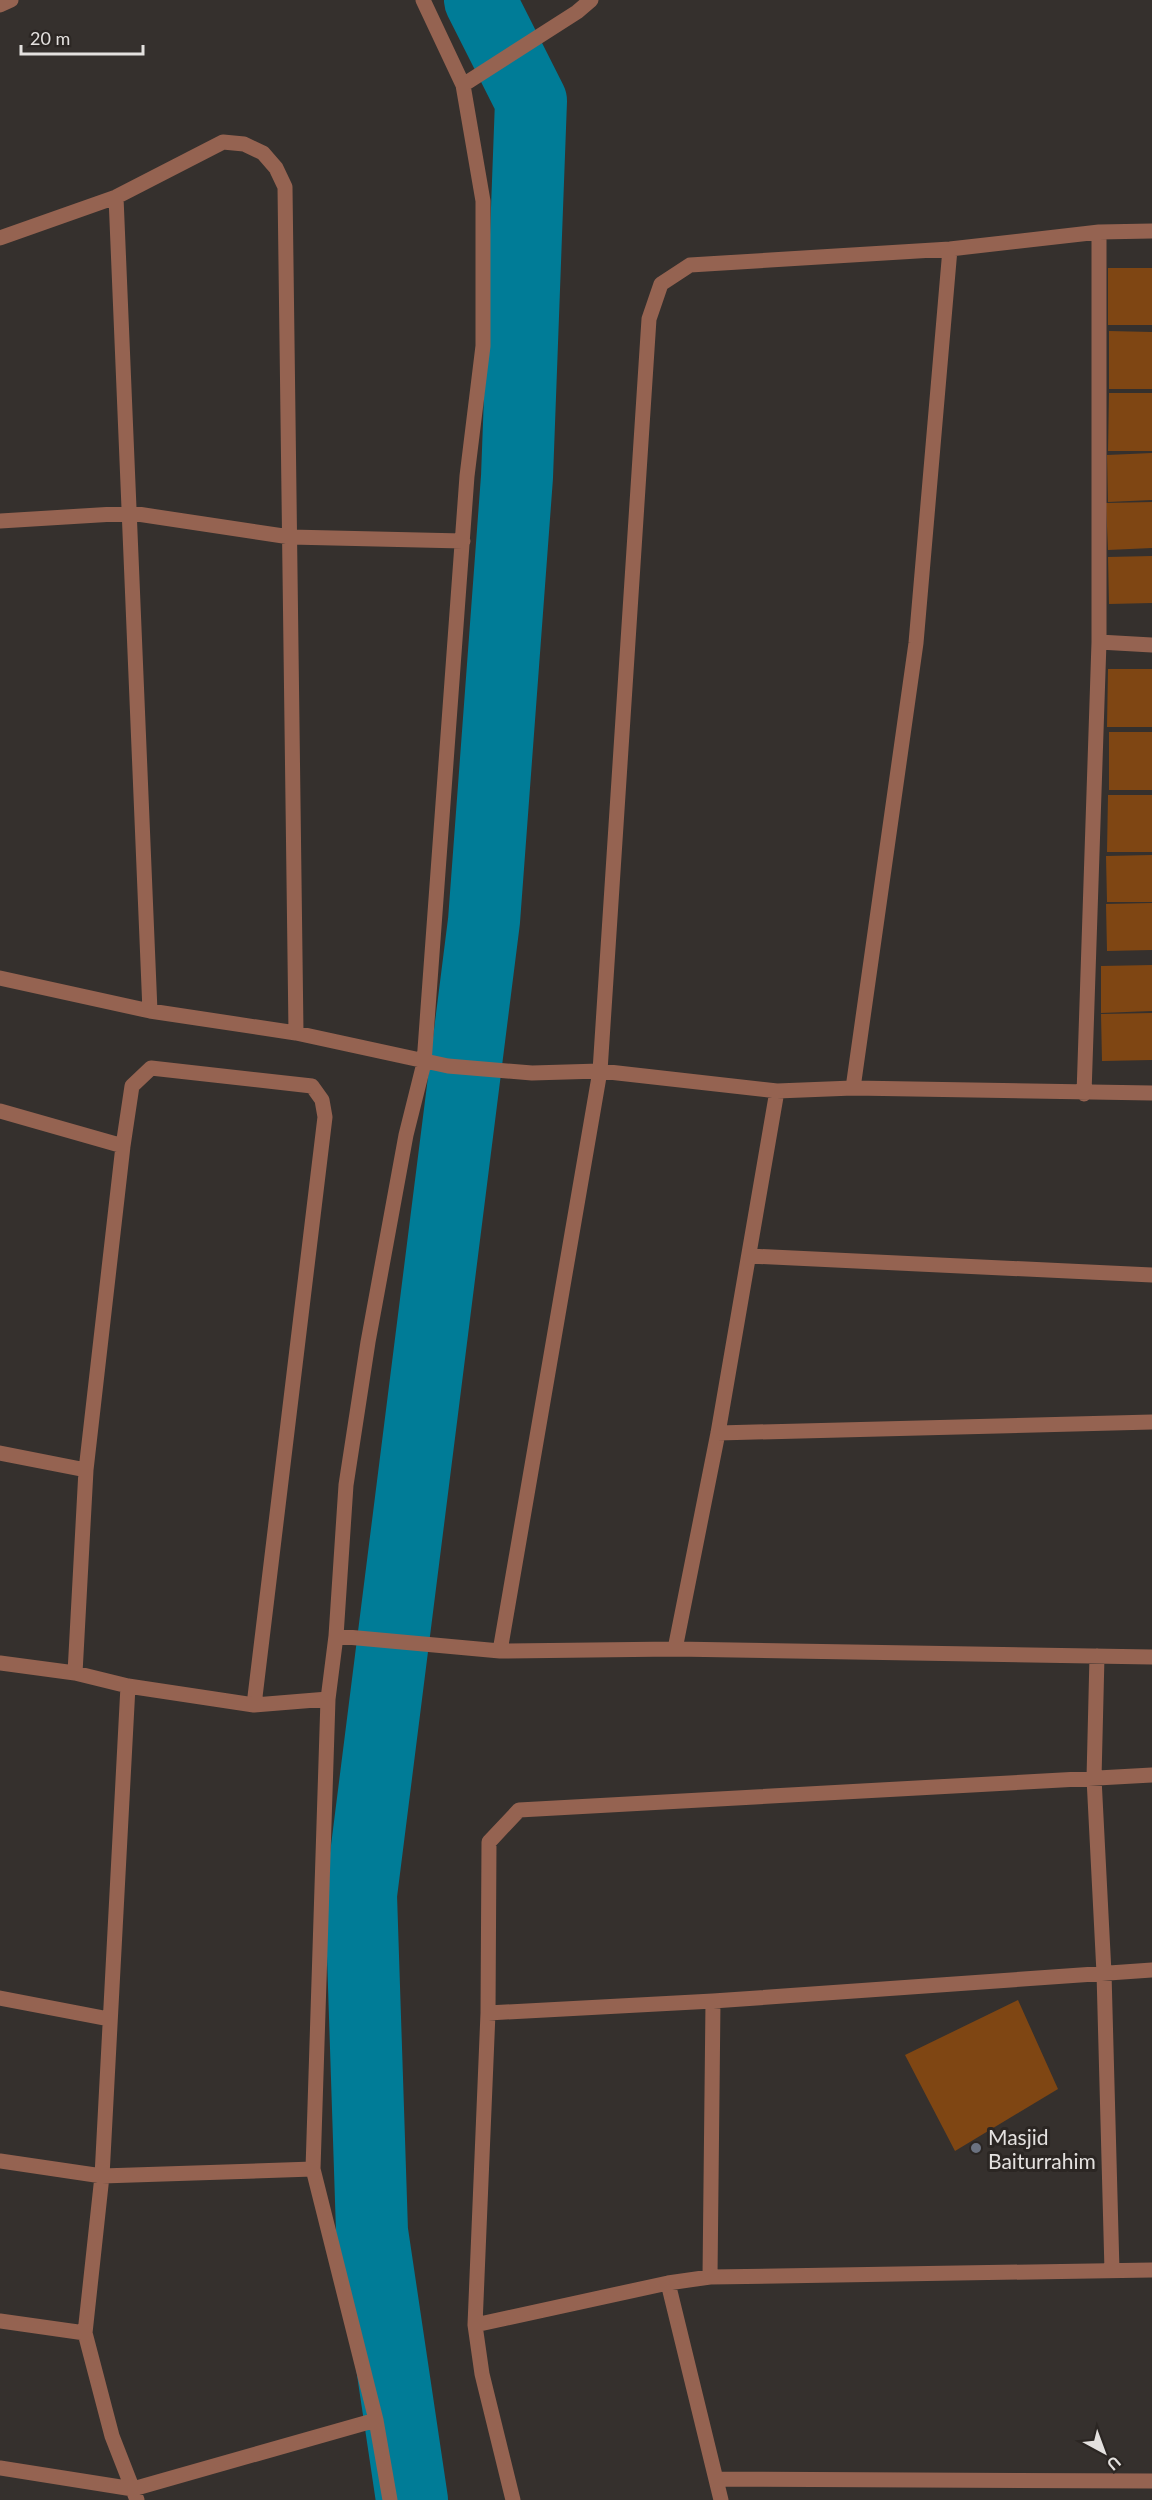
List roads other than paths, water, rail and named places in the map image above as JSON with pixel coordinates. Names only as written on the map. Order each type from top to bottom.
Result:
[{"type":"street","points":[[0,5],[11,0]]},
{"type":"street","points":[[390,2500],[376,2420],[313,2169],[328,1699],[336,1636],[348,1474],[368,1342],[406,1135],[424,1063],[467,476],[483,346],[483,201],[463,85],[423,0]]},
{"type":"street","points":[[463,85],[577,12],[591,0]]},
{"type":"street","points":[[0,238],[116,197],[224,142],[244,144],[264,153],[276,168],[285,187],[297,1033]]},
{"type":"street","points":[[116,197],[150,1011]]},
{"type":"street","points":[[500,1651],[600,1071],[650,319],[661,284],[690,265],[950,249],[1099,232],[1152,231]]},
{"type":"street","points":[[1084,1094],[1098,642],[1099,232]]},
{"type":"street","points":[[853,1088],[916,643],[950,249]]},
{"type":"street","points":[[0,521],[131,513],[290,537],[463,541]]},
{"type":"street","points":[[1098,642],[1152,645]]},
{"type":"street","points":[[0,971],[0,978],[150,1011],[297,1033],[424,1063],[448,1066],[532,1073],[600,1071],[777,1091],[853,1088],[1084,1094],[1152,1093]]},
{"type":"street","points":[[75,1673],[86,1470],[132,1086],[151,1068],[312,1086],[322,1100],[324,1117],[254,1705]]},
{"type":"street","points":[[675,1649],[718,1433],[777,1091]]},
{"type":"street","points":[[0,1111],[123,1146]]},
{"type":"street","points":[[749,1256],[1152,1275]]},
{"type":"street","points":[[718,1433],[1152,1422]]},
{"type":"street","points":[[0,1453],[86,1470]]},
{"type":"street","points":[[336,1636],[468,1646],[500,1651],[675,1649],[1152,1657]]},
{"type":"street","points":[[1097,1656],[1094,1778],[1104,1973],[1112,2271]]},
{"type":"street","points":[[0,1663],[75,1673],[128,1686],[254,1705],[328,1699]]},
{"type":"street","points":[[128,1686],[102,2176],[85,2333],[112,2436],[135,2495]]},
{"type":"street","points":[[513,2500],[482,2374],[475,2325],[488,2013],[489,1842],[519,1810],[1152,1775]]},
{"type":"street","points":[[488,2013],[713,2001],[1152,1970]]},
{"type":"street","points":[[0,1998],[109,2019]]},
{"type":"street","points":[[710,2277],[713,2001]]},
{"type":"street","points":[[0,2161],[102,2176],[313,2169]]},
{"type":"street","points":[[475,2325],[668,2283],[710,2277],[1152,2270]]},
{"type":"street","points":[[668,2283],[721,2500]]},
{"type":"street","points":[[0,2321],[85,2333]]},
{"type":"street","points":[[0,2468],[135,2495],[376,2420]]},
{"type":"street","points":[[716,2479],[1152,2481]]},
{"type":"waterway","points":[[412,2500],[372,2231],[361,1895],[484,921],[517,477],[531,101],[480,0]]},
{"type":"place","name":"Masjid Baiturrahim","points":[[976,2148]]}]
